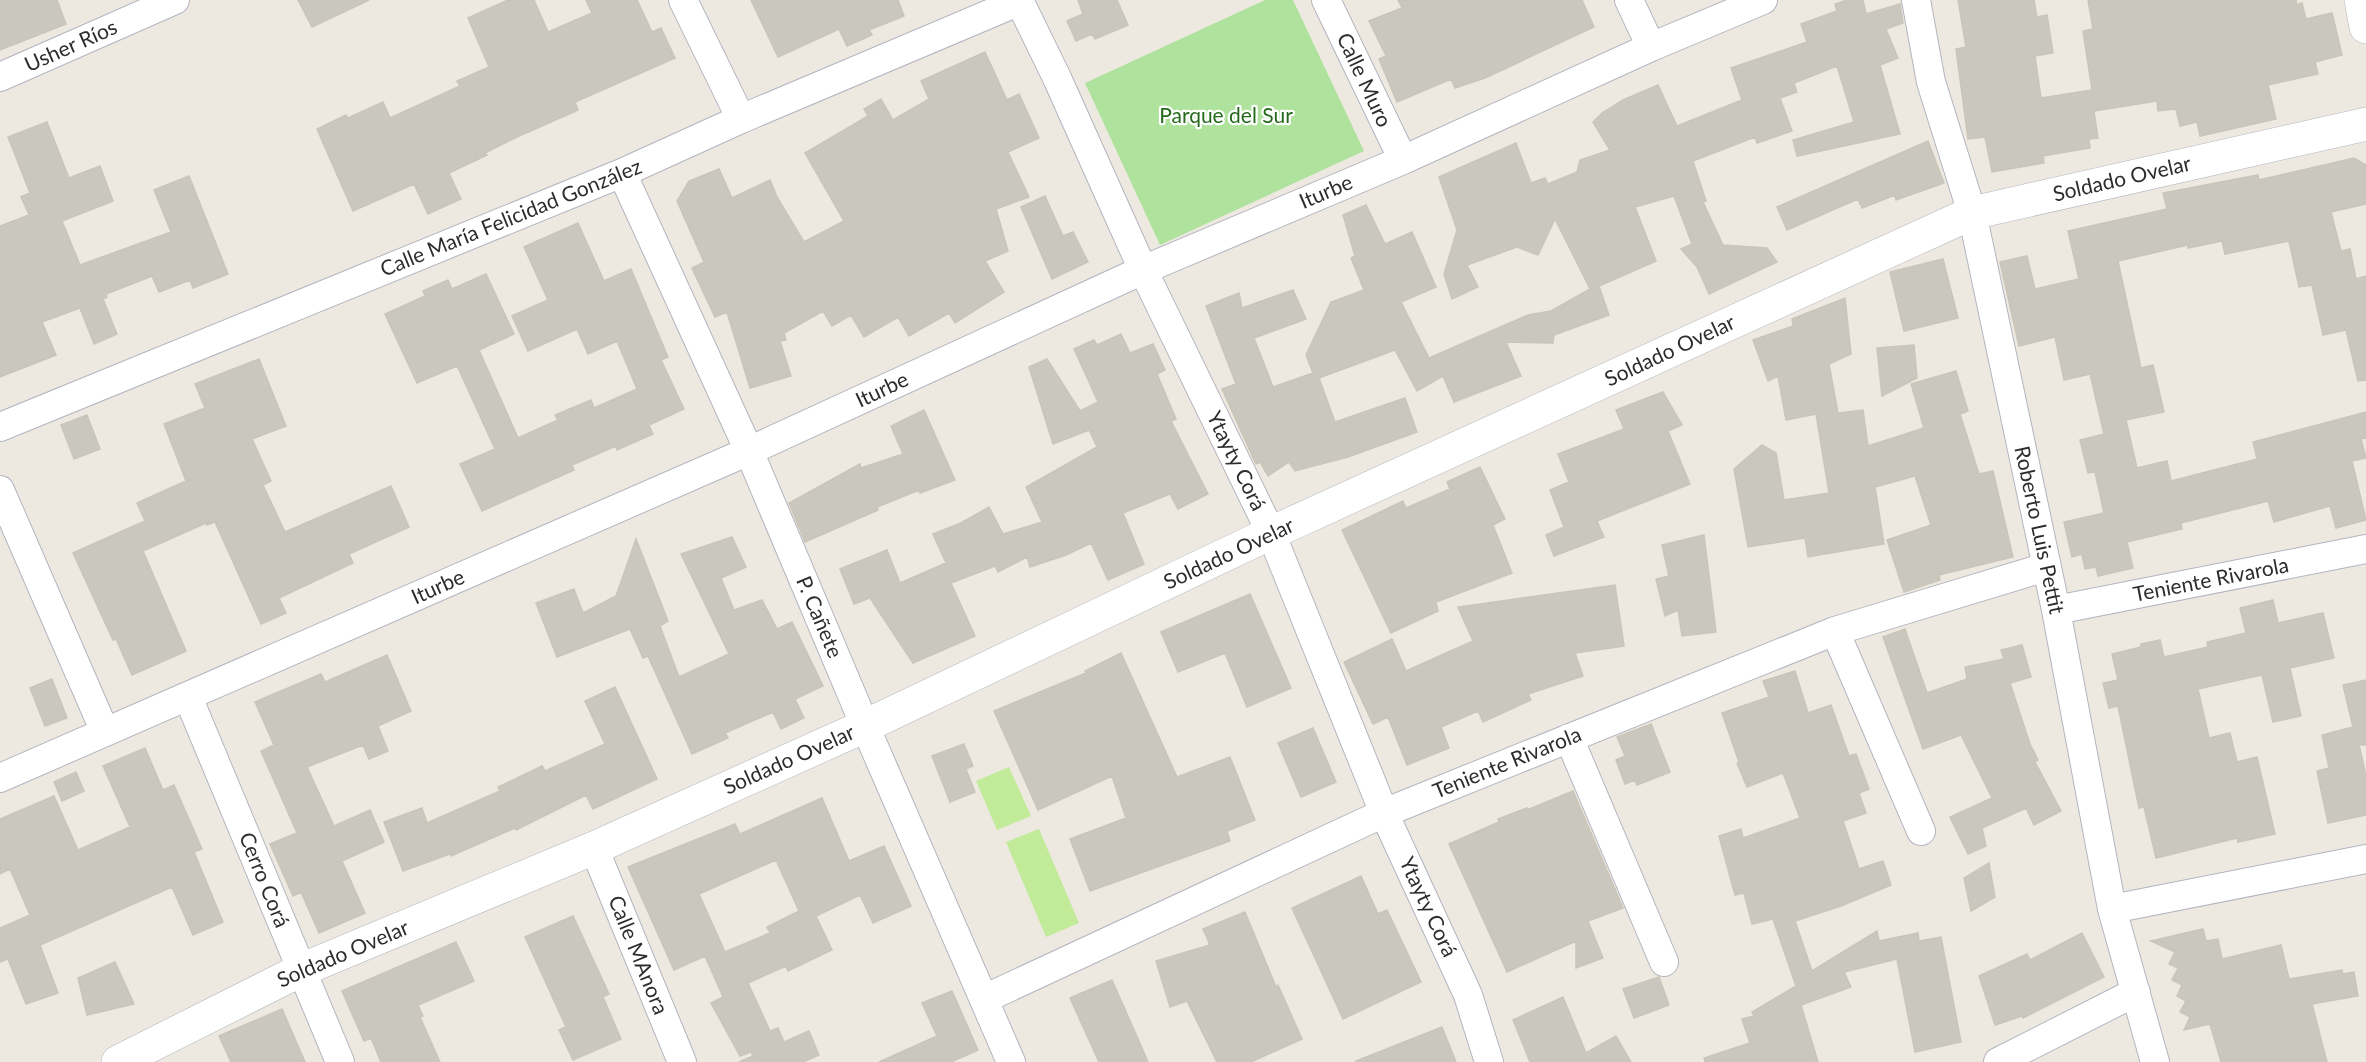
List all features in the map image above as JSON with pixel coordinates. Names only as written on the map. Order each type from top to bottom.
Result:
[{"type":"main road","points":[[2361,0],[2366,27]]},
{"type":"main road","name":"Soldado Ovelar","points":[[118,1062],[301,970],[594,848],[865,726],[1271,533],[1972,213],[2366,124]]},
{"type":"street","name":"Usher Ríos","points":[[0,77],[176,0]]},
{"type":"street","points":[[683,0],[741,119]]},
{"type":"street","name":"Calle María Felicidad González","points":[[0,427],[622,173],[741,119],[1019,0]]},
{"type":"street","name":"Ytayty Corá","points":[[1019,0],[1057,78],[1143,270],[1271,533],[1384,813],[1468,995],[1489,1062]]},
{"type":"street","name":"Calle Muro","points":[[1326,0],[1402,160]]},
{"type":"street","points":[[1629,0],[1651,47]]},
{"type":"street","name":"Iturbe","points":[[0,778],[749,451],[1143,270],[1402,160],[1651,47],[1763,0]]},
{"type":"street","name":"Roberto Luis Pettit","points":[[1916,0],[1931,82],[1972,213],[2056,610],[2112,909],[2155,1062]]},
{"type":"street","name":"P. Cañete","points":[[622,173],[749,451],[1011,1062]]},
{"type":"street","points":[[0,490],[105,732]]},
{"type":"street","name":"Teniente Rivarola","points":[[2056,610],[2366,549]]},
{"type":"street","name":"Teniente Rivarola","points":[[984,999],[1384,813],[1834,631],[2046,567]]},
{"type":"street","points":[[1834,631],[1921,831]]},
{"type":"street","name":"Cerro Corá","points":[[188,697],[340,1062]]},
{"type":"street","points":[[1569,738],[1664,962]]},
{"type":"street","name":"Calle MAnora","points":[[594,848],[682,1062]]},
{"type":"street","points":[[2112,909],[2366,859]]},
{"type":"street","points":[[1998,1062],[2136,992]]},
{"type":"green space","name":"Parque del Sur","points":[[1265,0],[1293,0],[1364,151],[1160,245],[1085,83]]},
{"type":"green space","points":[[1009,767],[1031,816],[997,830],[976,781]]},
{"type":"green space","points":[[1039,829],[1079,923],[1046,937],[1006,842]]},
{"type":"building","points":[[0,0],[57,0],[66,24],[0,50]]},
{"type":"building","points":[[298,0],[369,0],[312,27]]},
{"type":"building","points":[[508,0],[534,0],[548,32],[592,13],[586,0],[637,0],[652,32],[661,28],[675,58],[575,102],[578,110],[517,137],[485,153],[487,155],[449,173],[461,199],[428,214],[414,184],[353,211],[317,129],[346,115],[348,118],[383,102],[390,118],[460,86],[457,81],[489,67],[468,18]]},
{"type":"building","points":[[751,0],[898,0],[904,16],[869,30],[872,35],[847,46],[839,29],[778,57]]},
{"type":"building","points":[[1078,0],[1117,0],[1128,25],[1095,39],[1092,34],[1076,41],[1067,21],[1083,14]]},
{"type":"building","points":[[1398,0],[1582,0],[1594,27],[1485,78],[1455,88],[1451,79],[1397,102],[1379,59],[1386,56],[1369,21],[1402,8]]},
{"type":"building","points":[[1847,0],[1863,0],[1866,14],[1900,4],[1903,23],[1886,29],[1898,58],[1880,65],[1900,134],[1797,156],[1793,140],[1854,122],[1837,66],[1794,83],[1797,92],[1780,98],[1792,131],[1757,143],[1755,137],[1693,161],[1706,201],[1703,202],[1723,245],[1767,248],[1777,262],[1709,294],[1697,267],[1681,249],[1692,244],[1674,196],[1635,207],[1656,261],[1599,286],[1609,315],[1554,335],[1553,343],[1506,342],[1521,376],[1454,402],[1443,376],[1417,391],[1395,350],[1319,378],[1335,422],[1405,398],[1417,432],[1348,457],[1295,471],[1289,462],[1268,476],[1260,462],[1256,464],[1222,389],[1236,384],[1206,306],[1239,293],[1242,308],[1293,290],[1306,319],[1254,338],[1273,387],[1313,373],[1306,355],[1331,302],[1364,290],[1351,258],[1355,256],[1343,215],[1366,205],[1385,244],[1412,232],[1436,287],[1401,302],[1429,358],[1528,315],[1551,311],[1590,289],[1555,219],[1538,255],[1517,247],[1467,265],[1478,287],[1452,299],[1444,274],[1457,230],[1439,177],[1516,143],[1531,183],[1545,178],[1548,184],[1577,172],[1580,160],[1610,150],[1593,122],[1602,113],[1623,100],[1658,85],[1677,126],[1742,100],[1731,68],[1807,42],[1801,24],[1837,11],[1835,4]]},
{"type":"building","points":[[1958,0],[2034,0],[2037,17],[2047,15],[2053,53],[2035,56],[2041,98],[2092,90],[2083,31],[2093,29],[2088,0],[2296,0],[2297,5],[2302,3],[2306,19],[2332,13],[2342,55],[2315,62],[2318,74],[2268,85],[2276,119],[2200,136],[2197,122],[2180,126],[2176,109],[2158,111],[2157,101],[2094,111],[2098,138],[2089,139],[2090,148],[2043,156],[2044,163],[1992,172],[1985,137],[1968,139],[1956,49],[1966,47]]},
{"type":"building","points":[[985,52],[1007,100],[1019,94],[1039,138],[1008,152],[1029,197],[996,209],[1008,251],[985,261],[1004,292],[955,323],[949,313],[909,336],[898,317],[864,337],[851,315],[832,326],[823,311],[784,333],[786,340],[780,341],[791,376],[750,388],[727,312],[715,317],[692,268],[704,262],[677,201],[689,181],[719,169],[732,198],[770,180],[777,197],[804,242],[844,221],[805,153],[868,116],[864,109],[881,99],[893,120],[929,99],[921,81]]},
{"type":"building","points":[[47,122],[69,178],[100,166],[113,201],[62,221],[80,265],[171,232],[154,190],[189,176],[228,274],[193,288],[190,280],[159,292],[152,276],[106,294],[107,297],[103,299],[117,334],[94,344],[80,308],[42,322],[56,355],[0,377],[0,226],[29,215],[21,197],[30,193],[8,137]]},
{"type":"building","points":[[1928,141],[1944,183],[1896,200],[1895,195],[1862,208],[1858,199],[1787,230],[1777,207]]},
{"type":"building","points":[[2354,158],[2366,165],[2366,204],[2331,212],[2341,251],[2350,249],[2356,279],[2366,276],[2366,380],[2358,381],[2346,330],[2323,335],[2312,285],[2299,287],[2289,241],[2225,254],[2222,241],[2188,248],[2188,245],[2118,261],[2141,368],[2153,365],[2164,412],[2126,420],[2137,468],[2167,461],[2171,481],[2257,459],[2253,442],[2366,412],[2366,438],[2361,439],[2366,458],[2352,461],[2366,520],[2336,528],[2330,506],[2274,522],[2268,501],[2181,523],[2182,529],[2127,542],[2133,568],[2098,576],[2096,567],[2085,569],[2082,554],[2072,557],[2064,522],[2104,513],[2095,472],[2088,473],[2080,440],[2104,434],[2090,374],[2064,380],[2055,337],[2019,346],[2000,262],[2027,256],[2035,289],[2079,279],[2068,231],[2167,209],[2163,193],[2258,175],[2259,180]]},
{"type":"building","points":[[1045,196],[1063,236],[1073,232],[1088,262],[1052,279],[1021,207]]},
{"type":"building","points":[[578,223],[604,281],[631,269],[668,357],[661,360],[684,409],[649,425],[653,434],[617,450],[616,446],[572,465],[574,470],[482,511],[460,464],[495,449],[459,370],[457,366],[417,383],[385,314],[425,296],[423,291],[448,280],[452,289],[486,274],[514,334],[479,350],[518,438],[558,420],[555,415],[591,400],[594,408],[637,389],[617,341],[588,354],[577,329],[528,351],[512,316],[548,300],[524,247]]},
{"type":"building","points":[[1943,259],[1958,318],[1904,331],[1890,272]]},
{"type":"building","points":[[1845,298],[1851,354],[1829,364],[1838,413],[1863,410],[1868,446],[1924,428],[1911,384],[1956,371],[1968,411],[1960,414],[1979,474],[1993,471],[2013,557],[1939,575],[1940,580],[1904,592],[1887,540],[1931,525],[1915,476],[1875,487],[1884,544],[1808,557],[1805,538],[1748,547],[1734,469],[1762,445],[1776,453],[1784,500],[1829,493],[1816,414],[1786,420],[1778,376],[1768,381],[1753,340],[1793,326],[1792,319]]},
{"type":"building","points":[[1121,334],[1130,353],[1153,344],[1165,370],[1157,374],[1176,419],[1171,421],[1208,494],[1178,509],[1170,494],[1123,513],[1144,564],[1108,580],[1091,543],[1066,555],[1030,567],[1027,557],[998,572],[995,566],[951,583],[975,636],[913,663],[870,598],[854,604],[840,569],[887,550],[900,583],[946,563],[933,534],[961,523],[989,507],[1003,534],[1042,522],[1026,487],[1097,447],[1089,430],[1053,444],[1029,367],[1047,359],[1080,411],[1098,402],[1074,349],[1094,340],[1097,345]]},
{"type":"building","points":[[1914,345],[1917,378],[1882,396],[1877,348]]},
{"type":"building","points":[[259,359],[286,426],[252,439],[271,481],[263,485],[285,532],[391,486],[409,527],[349,554],[353,563],[279,598],[286,613],[261,624],[215,522],[207,525],[206,523],[143,551],[186,651],[132,675],[116,639],[113,640],[73,553],[145,521],[137,503],[186,481],[164,424],[205,408],[195,384]]},
{"type":"building","points":[[1663,392],[1682,425],[1668,431],[1690,484],[1597,521],[1604,537],[1554,556],[1546,535],[1564,527],[1550,490],[1569,482],[1558,454],[1624,429],[1616,410]]},
{"type":"building","points":[[924,410],[955,480],[920,493],[919,490],[877,507],[878,510],[805,542],[789,503],[860,464],[861,468],[903,454],[891,426]]},
{"type":"building","points":[[87,415],[100,449],[74,459],[61,425]]},
{"type":"building","points":[[1480,467],[1505,519],[1493,525],[1512,573],[1436,602],[1438,611],[1391,633],[1342,530],[1403,501],[1406,508],[1450,489],[1447,482]]},
{"type":"building","points":[[1704,535],[1716,632],[1682,636],[1678,610],[1665,616],[1656,579],[1669,576],[1662,545]]},
{"type":"building","points":[[732,537],[746,567],[721,578],[734,610],[762,600],[777,629],[792,622],[823,686],[795,699],[804,718],[781,729],[773,712],[725,733],[728,738],[692,754],[648,656],[643,658],[630,629],[557,657],[536,603],[574,589],[583,613],[616,596],[636,539],[668,621],[660,626],[679,677],[729,654],[681,554]]},
{"type":"building","points":[[1615,585],[1624,646],[1575,653],[1583,676],[1528,694],[1531,700],[1483,722],[1478,711],[1441,727],[1449,748],[1407,765],[1388,717],[1373,724],[1344,662],[1392,639],[1406,671],[1473,641],[1458,607]]},
{"type":"building","points":[[1250,594],[1291,688],[1247,707],[1225,653],[1178,672],[1161,632]]},
{"type":"building","points":[[2273,600],[2278,623],[2323,613],[2334,658],[2290,668],[2301,716],[2273,722],[2262,675],[2198,689],[2209,738],[2230,733],[2237,762],[2257,757],[2275,834],[2238,842],[2237,838],[2156,858],[2144,807],[2139,808],[2118,706],[2109,708],[2103,683],[2118,680],[2112,654],[2160,640],[2164,657],[2208,647],[2207,642],[2246,633],[2240,608]]},
{"type":"building","points":[[1905,629],[1927,693],[1967,679],[1965,667],[2004,659],[2001,650],[2022,645],[2031,677],[2010,683],[2030,744],[2038,760],[2035,762],[2061,811],[2034,825],[2026,808],[1982,828],[1986,846],[1968,854],[1950,817],[1992,798],[1961,735],[1923,749],[1883,637]]},
{"type":"building","points":[[1121,653],[1177,777],[1230,757],[1255,820],[1227,831],[1230,841],[1090,891],[1070,839],[1126,818],[1112,776],[1038,810],[994,711],[1086,673],[1085,671]]},
{"type":"building","points":[[387,655],[411,711],[378,726],[388,751],[369,759],[363,745],[307,767],[334,826],[370,810],[384,842],[342,861],[365,913],[319,933],[301,892],[293,896],[270,844],[297,833],[261,751],[274,745],[255,702],[321,674],[325,682]]},
{"type":"building","points":[[1795,671],[1808,713],[1831,705],[1849,756],[1856,754],[1869,789],[1859,793],[1866,813],[1843,821],[1859,869],[1883,861],[1891,885],[1841,906],[1795,921],[1812,971],[1877,931],[1879,941],[1918,933],[1919,941],[1941,937],[1961,1042],[1915,1052],[1897,959],[1844,972],[1851,987],[1801,1005],[1818,1062],[1705,1062],[1704,1058],[1750,1043],[1742,1019],[1754,1016],[1752,1012],[1796,986],[1773,919],[1752,924],[1744,893],[1735,895],[1719,836],[1741,829],[1743,838],[1800,818],[1783,773],[1747,787],[1722,713],[1769,697],[1763,681]]},
{"type":"building","points":[[52,679],[67,718],[45,726],[30,688]]},
{"type":"building","points":[[2366,680],[2366,745],[2359,745],[2366,775],[2366,815],[2328,823],[2317,771],[2329,768],[2322,735],[2353,727],[2343,685]]},
{"type":"building","points":[[615,687],[657,779],[593,809],[586,795],[516,830],[515,828],[451,856],[450,854],[403,871],[384,822],[422,808],[427,823],[500,791],[498,787],[542,766],[545,771],[605,744],[585,701]]},
{"type":"building","points":[[1651,724],[1670,772],[1637,785],[1635,780],[1625,784],[1616,760],[1625,756],[1617,737]]},
{"type":"building","points":[[1313,728],[1336,782],[1301,797],[1278,743]]},
{"type":"building","points":[[964,744],[973,766],[966,769],[975,792],[950,802],[932,756]]},
{"type":"building","points":[[145,748],[163,790],[174,785],[202,849],[194,852],[223,922],[193,935],[172,887],[40,945],[58,993],[26,1004],[8,959],[0,962],[0,928],[30,915],[10,869],[0,874],[0,819],[54,796],[78,850],[130,827],[103,766]]},
{"type":"building","points":[[76,772],[84,791],[62,801],[54,782]]},
{"type":"building","points":[[1573,791],[1623,908],[1588,921],[1603,958],[1576,968],[1576,941],[1507,972],[1449,844],[1499,822],[1498,819]]},
{"type":"building","points":[[822,798],[849,861],[884,846],[911,906],[873,923],[860,895],[816,916],[832,950],[788,971],[786,966],[748,983],[770,1031],[778,1028],[784,1042],[809,1031],[819,1055],[803,1062],[739,1062],[753,1056],[751,1052],[740,1056],[711,1003],[723,997],[705,956],[674,970],[628,867],[735,824],[740,834]],"holes":[[[776,860],[799,911],[767,927],[770,933],[725,952],[699,894]]]},
{"type":"building","points":[[1989,863],[1995,897],[1971,911],[1964,878]]},
{"type":"building","points":[[1361,876],[1378,914],[1387,910],[1421,982],[1343,1019],[1292,908]]},
{"type":"building","points":[[1245,912],[1276,987],[1278,985],[1302,1039],[1251,1062],[1217,1062],[1187,1001],[1170,1007],[1156,961],[1210,945],[1203,929]]},
{"type":"building","points":[[573,916],[609,994],[603,997],[621,1039],[573,1060],[559,1030],[566,1027],[525,937]]},
{"type":"building","points":[[2203,929],[2206,941],[2218,939],[2222,959],[2281,945],[2289,979],[2342,970],[2343,974],[2354,972],[2358,996],[2312,1004],[2327,1062],[2221,1062],[2210,1024],[2184,1030],[2190,1017],[2180,1012],[2186,1001],[2177,996],[2182,985],[2172,980],[2178,968],[2169,964],[2175,952],[2151,941]]},
{"type":"building","points":[[2082,933],[2104,977],[2023,1018],[2022,1016],[1995,1025],[1979,976],[2027,954],[2030,960]]},
{"type":"building","points":[[456,942],[474,981],[418,1005],[423,1016],[420,1017],[440,1062],[381,1062],[371,1038],[364,1041],[342,991]]},
{"type":"building","points":[[115,962],[134,1004],[87,1015],[78,978]]},
{"type":"building","points":[[1659,977],[1669,1005],[1634,1018],[1623,989]]},
{"type":"building","points":[[1112,980],[1148,1062],[1099,1062],[1070,998]]},
{"type":"building","points":[[952,991],[978,1050],[951,1062],[879,1062],[937,1036],[922,1003]]},
{"type":"building","points":[[1563,997],[1586,1053],[1616,1036],[1631,1062],[1530,1062],[1513,1020]]},
{"type":"building","points":[[282,1009],[305,1062],[231,1062],[219,1036]]},
{"type":"building","points":[[1442,1027],[1456,1062],[1356,1062],[1356,1061]]}]
